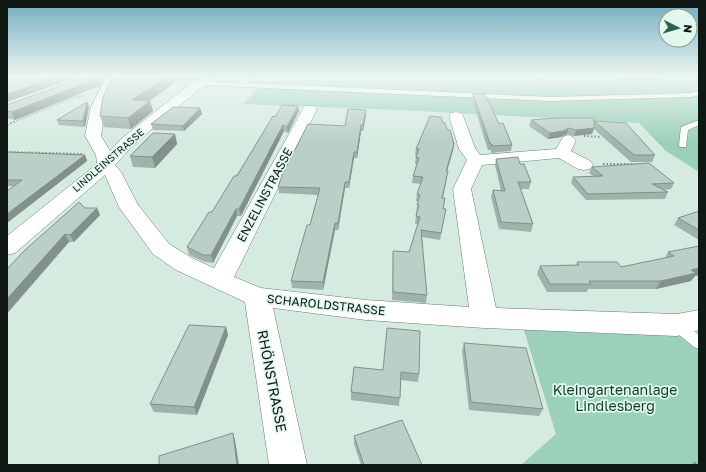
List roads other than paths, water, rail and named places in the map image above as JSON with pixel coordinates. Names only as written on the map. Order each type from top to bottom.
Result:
[{"type":"street","name":"SCHAROLDSTRASSE","points":[[103,98],[98,107],[93,136],[130,207],[161,249],[184,264],[257,297],[366,310],[484,318],[688,323]]},
{"type":"street","name":"LINDLEINSTRASSE","points":[[7,248],[105,160],[181,98]]},
{"type":"street","name":"ENZELINSTRASSE","points":[[220,280],[310,109]]},
{"type":"street","points":[[456,116],[467,149],[475,160]]},
{"type":"street","points":[[475,160],[565,147],[584,165]]},
{"type":"street","points":[[475,160],[462,189],[484,318]]},
{"type":"street","name":"RHÖNSTRASSE","points":[[257,297],[288,465]]},
{"type":"lane","points":[[529,98],[628,98]]},
{"type":"lane","points":[[683,145],[684,129],[699,122]]},
{"type":"lane","points":[[688,323],[699,343]]},
{"type":"park label","name":"Kleingartenanlage Lindlesberg","points":[[615,398]]}]
